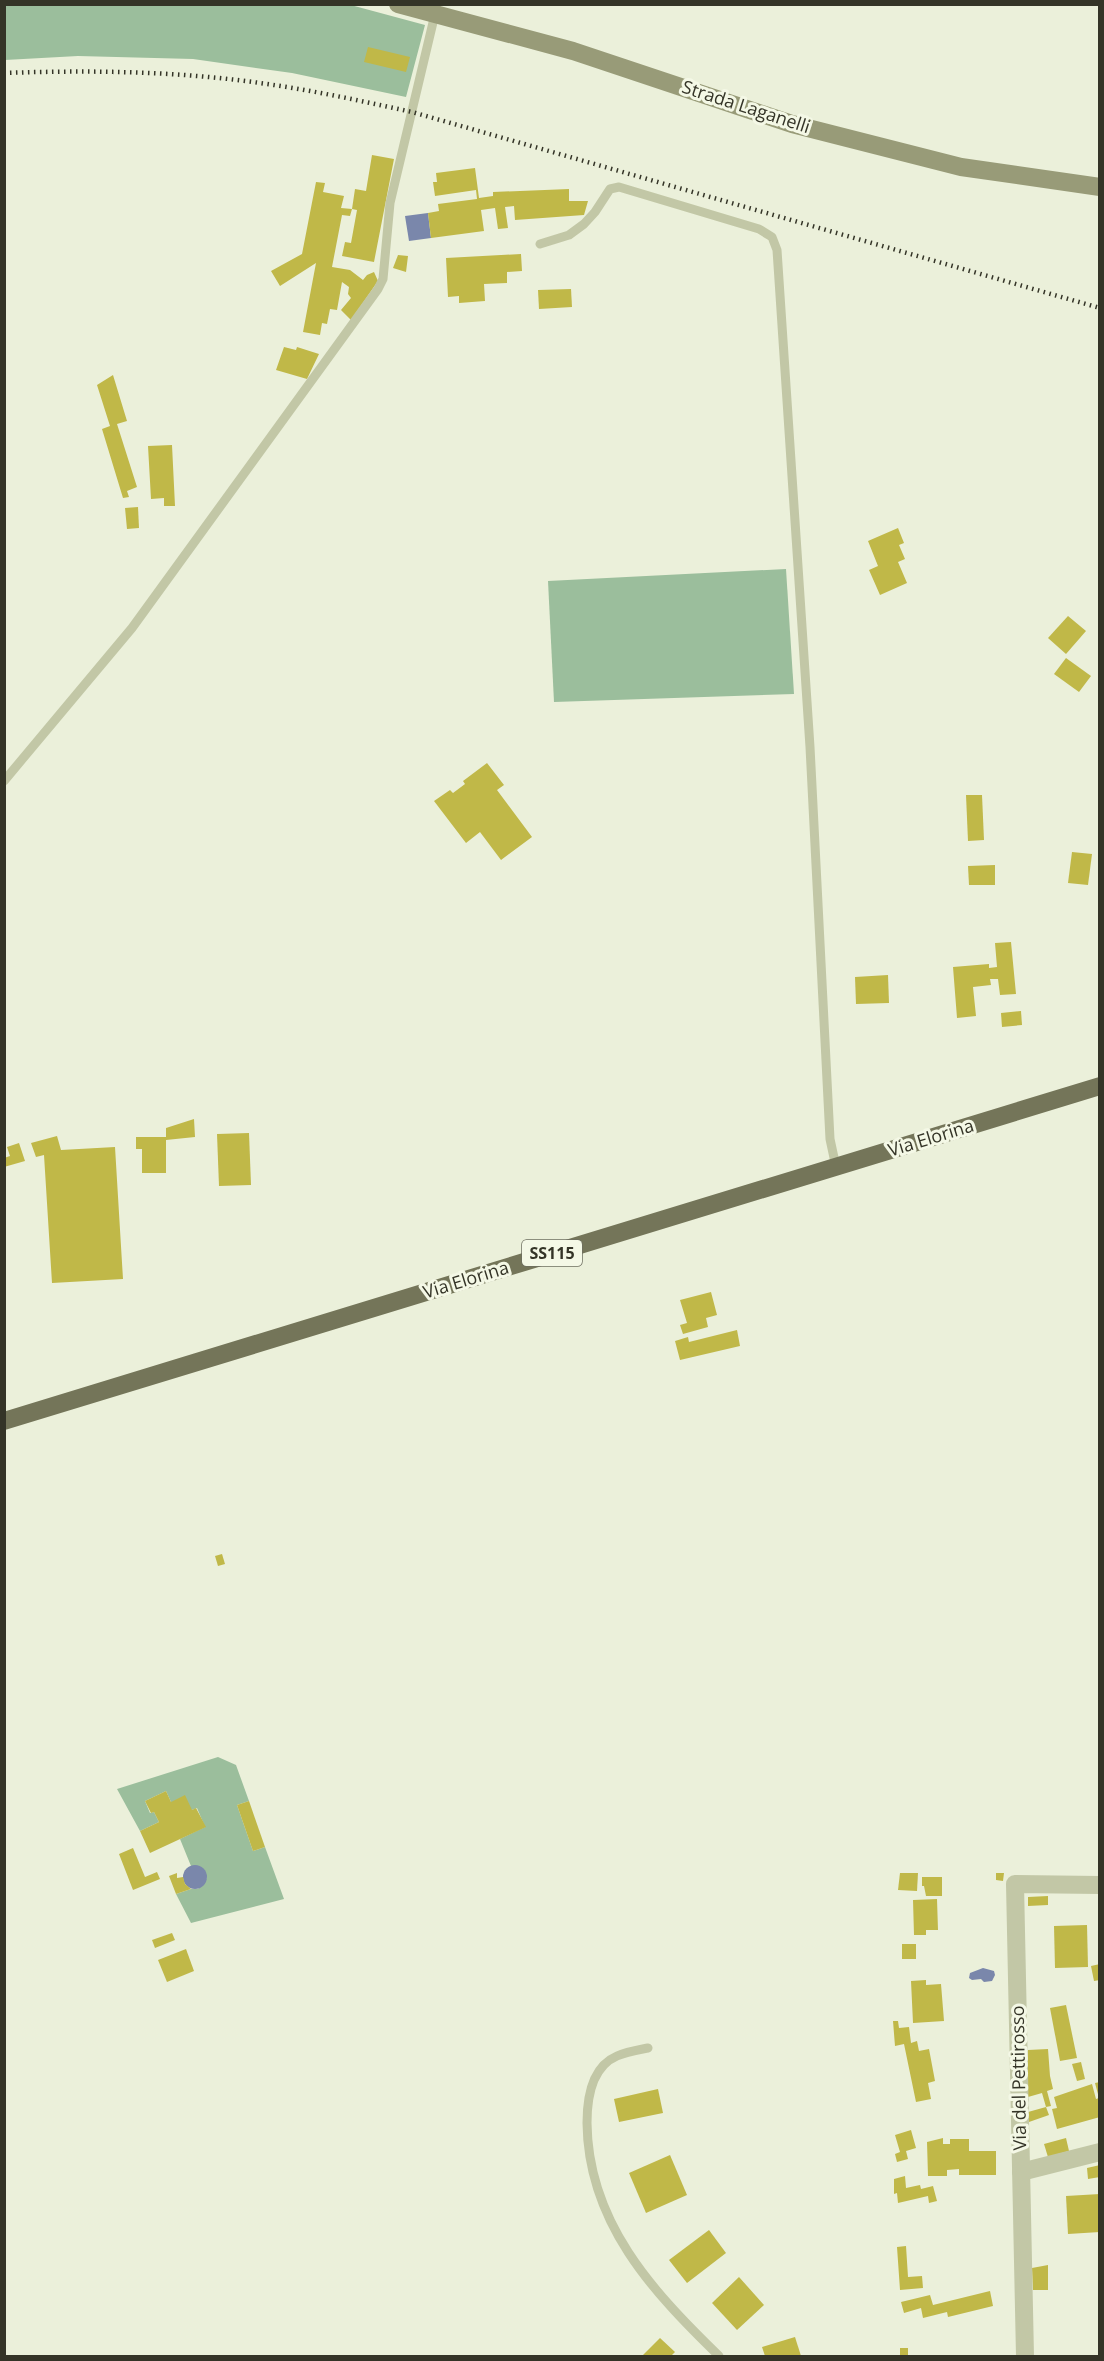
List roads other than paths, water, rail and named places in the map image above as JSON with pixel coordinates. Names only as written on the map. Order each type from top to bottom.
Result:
[{"type":"main road","name":"Via Elorina","points":[[4,1420],[1100,1086]]},
{"type":"street","name":"Strada Laganelli","points":[[398,4],[573,51],[792,124],[961,167],[1100,188]]},
{"type":"street","name":"Via del Pettirosso","points":[[1025,2356],[1015,1884],[1100,1885]]},
{"type":"street","points":[[1021,2172],[1100,2152]]},
{"type":"lane","points":[[4,781],[132,628],[378,289],[383,279],[390,203],[435,14]]},
{"type":"lane","points":[[540,244],[568,235],[595,212],[610,189],[619,188],[759,228],[772,237],[777,250],[810,747],[830,1139],[836,1167]]},
{"type":"lane","points":[[648,2048],[615,2056],[597,2072],[587,2102],[587,2150],[597,2192],[643,2275],[665,2302],[719,2356]]},
{"type":"water","points":[[428,213],[431,238],[409,241],[405,216]]},
{"type":"water","points":[[195,1865],[203,1869],[207,1877],[203,1885],[195,1889],[187,1885],[183,1877],[187,1869]]},
{"type":"water","points":[[983,1968],[994,1971],[992,1981],[984,1982],[981,1979],[969,1978],[970,1973]]},
{"type":"railway","points":[[4,73],[100,72],[197,76],[317,92],[412,112],[1100,308]]}]
